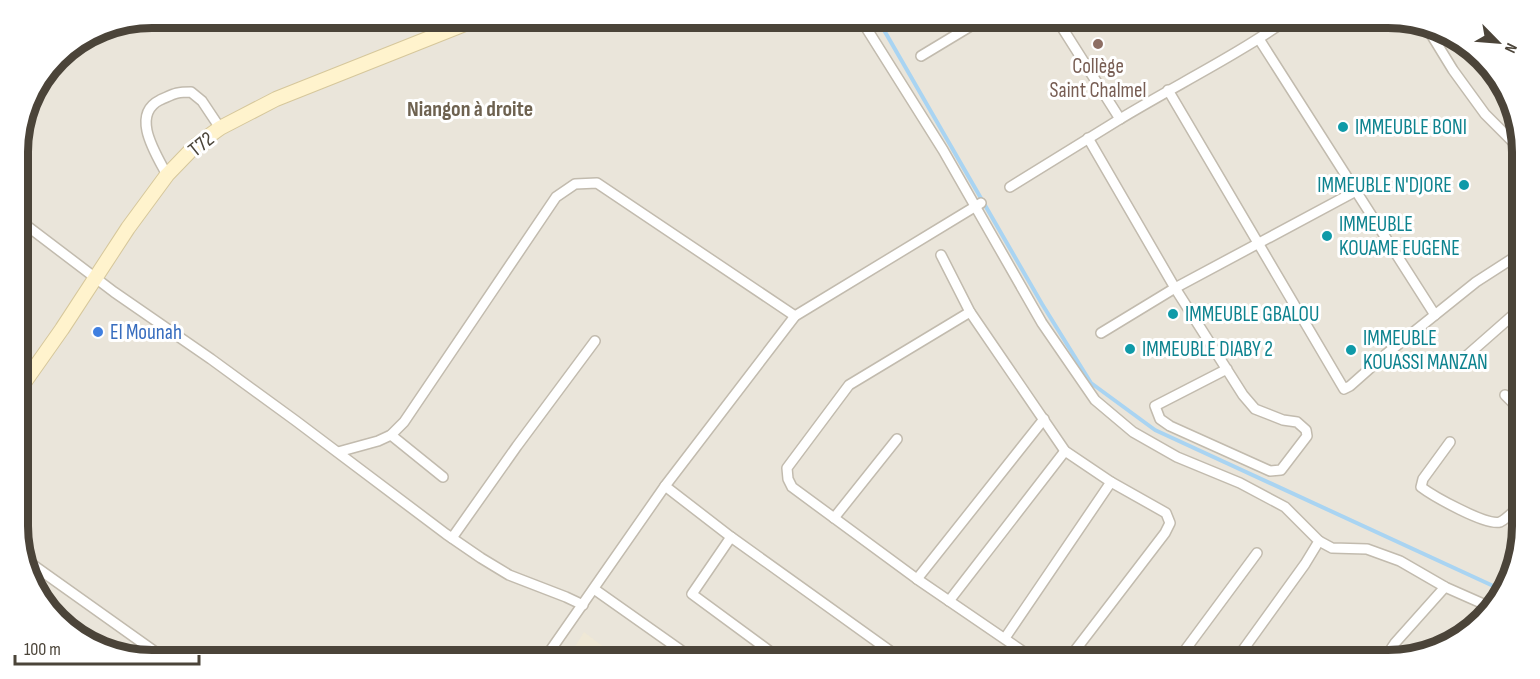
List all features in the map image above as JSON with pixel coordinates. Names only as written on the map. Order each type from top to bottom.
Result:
[{"type":"street","points":[[867,28],[979,205],[1042,323],[1095,400],[1133,432],[1177,457],[1240,483],[1285,507],[1319,541],[1332,548],[1367,549],[1400,561],[1484,604]]},
{"type":"street","points":[[921,56],[967,28]]},
{"type":"street","points":[[1063,28],[1120,119]]},
{"type":"street","points":[[1011,187],[1088,138],[1275,28]]},
{"type":"street","name":"T72","points":[[28,377],[128,228],[167,175],[195,146],[220,128],[276,99],[453,29]]},
{"type":"street","points":[[1433,37],[1485,114],[1510,139]]},
{"type":"street","points":[[1259,39],[1435,315]]},
{"type":"street","points":[[1168,90],[1344,389],[1476,282],[1512,259]]},
{"type":"street","points":[[167,175],[146,129],[146,114],[153,104],[177,92],[191,92],[202,101],[220,128]]},
{"type":"street","points":[[1088,138],[1175,288],[1227,369],[1243,395],[1255,409],[1283,420],[1297,422],[1306,430],[1307,436],[1281,470],[1270,471],[1170,426],[1160,419],[1155,406],[1227,369]]},
{"type":"street","points":[[338,452],[378,441],[391,435],[404,422],[556,197],[575,184],[597,183],[795,316]]},
{"type":"street","points":[[1101,333],[1175,288],[1356,191]]},
{"type":"street","points":[[551,650],[665,486],[795,316],[979,205]]},
{"type":"street","points":[[29,227],[95,278],[338,452],[452,538],[509,575],[583,605]]},
{"type":"street","points":[[941,255],[970,312],[1065,451],[1111,482],[1166,513],[1170,523],[1165,533],[1075,650]]},
{"type":"street","points":[[970,312],[849,385],[787,468],[788,479],[792,487],[917,579],[1022,650]]},
{"type":"street","points":[[1463,359],[1512,316]]},
{"type":"street","points":[[452,538],[595,341]]},
{"type":"street","points":[[1505,395],[1512,402]]},
{"type":"street","points":[[917,579],[1044,419]]},
{"type":"street","points":[[391,435],[443,477]]},
{"type":"street","points":[[834,518],[897,439]]},
{"type":"street","points":[[1450,442],[1423,479],[1421,487],[1464,512],[1495,522],[1501,522],[1512,512]]},
{"type":"street","points":[[949,602],[1065,451]]},
{"type":"street","points":[[1005,638],[1111,482]]},
{"type":"street","points":[[665,486],[731,537],[889,650]]},
{"type":"street","points":[[731,537],[692,594],[768,650]]},
{"type":"street","points":[[1244,650],[1319,541]]},
{"type":"street","points":[[1185,650],[1257,553]]},
{"type":"street","points":[[36,567],[153,650]]},
{"type":"street","points":[[1390,650],[1445,586]]},
{"type":"street","points":[[594,589],[680,650]]},
{"type":"shaded area","points":[[1387,28],[1411,31],[1435,38],[1468,59],[1468,72],[1481,72],[1486,77],[1502,105],[1512,153],[1512,526],[1509,550],[1502,574],[1486,602],[1456,630],[1427,644],[1395,650],[145,650],[105,641],[77,625],[54,602],[38,574],[30,542],[28,526],[29,145],[38,105],[59,71],[77,54],[98,41],[129,31],[145,29]]},
{"type":"shaded area","points":[[584,632],[608,650],[573,650]]},
{"type":"waterway","points":[[883,28],[1042,304],[1091,383],[1155,430],[1495,587]]},
{"type":"place","name":"Collège Saint Chalmel","points":[[1098,44]]},
{"type":"place","name":"IMMEUBLE BONI","points":[[1343,127]]},
{"type":"place","name":"IMMEUBLE N'DJORE","points":[[1464,185]]},
{"type":"place","name":"IMMEUBLE KOUAME EUGENE","points":[[1327,236]]},
{"type":"place","name":"IMMEUBLE GBALOU","points":[[1173,314]]},
{"type":"place","name":"El Mounah","points":[[98,332]]},
{"type":"place","name":"IMMEUBLE DIABY 2","points":[[1130,349]]},
{"type":"place","name":"IMMEUBLE KOUASSI MANZAN","points":[[1351,350]]},
{"type":"district","name":"Niangon à droite","points":[[470,108]]}]
